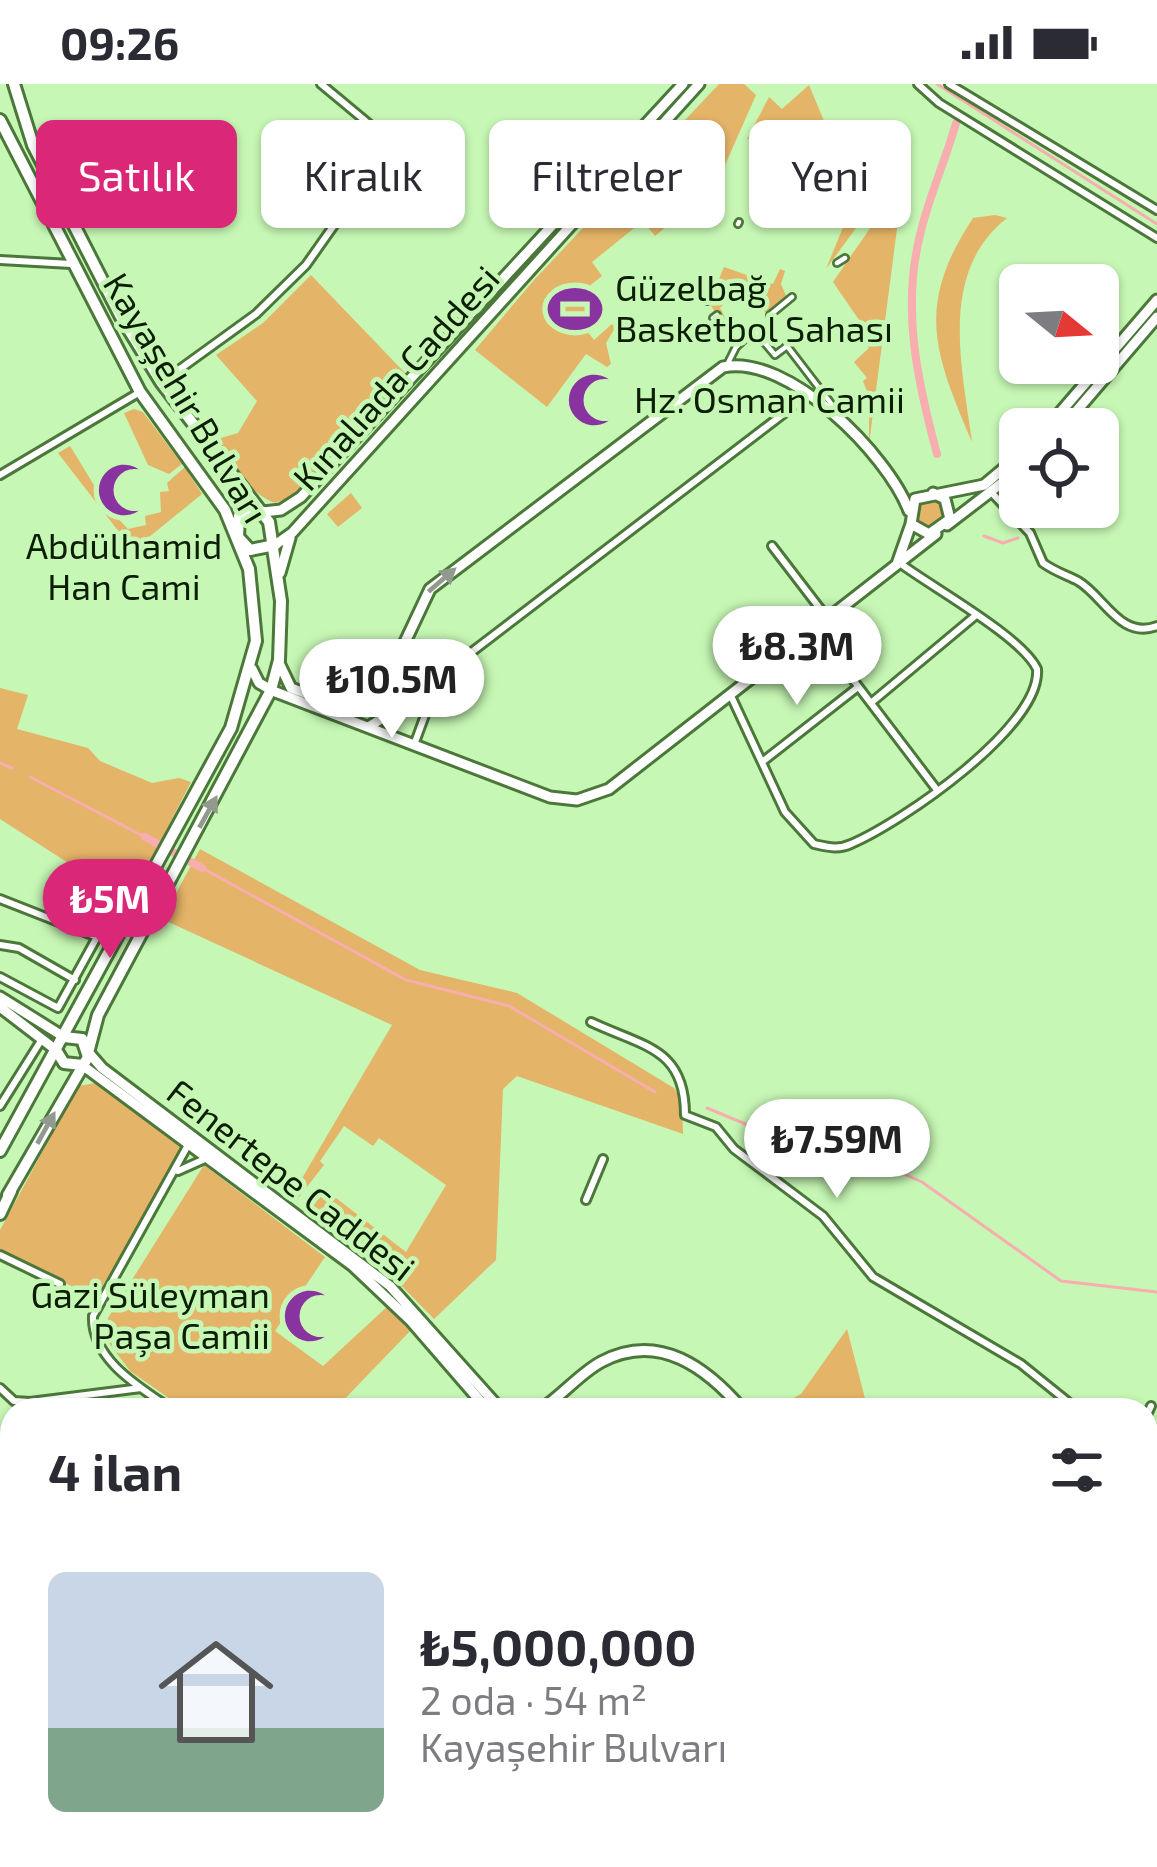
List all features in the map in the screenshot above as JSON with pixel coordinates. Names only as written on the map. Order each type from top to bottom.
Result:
[{"type":"main road","name":"Kayaşehir Bulvarı","points":[[14,84],[33,145],[121,317],[182,411],[263,512],[275,545],[279,578],[279,659],[271,690],[92,1028],[89,1051]]},
{"type":"main road","name":"Kayaşehir Bulvarı","points":[[0,120],[140,392],[210,487],[238,537],[254,592],[251,669],[216,757],[64,1037]]},
{"type":"main road","points":[[104,326],[109,313],[121,317]]},
{"type":"main road","points":[[162,425],[181,435],[182,411]]},
{"type":"main road","points":[[263,512],[239,516],[238,537],[255,551],[275,545]]},
{"type":"main road","points":[[0,1150],[64,1037],[77,1036],[89,1051],[0,1211]]},
{"type":"main road","points":[[56,1050],[64,1063],[82,1065]]},
{"type":"street","points":[[161,382],[256,314],[306,265],[392,143],[321,84]]},
{"type":"street","name":"Kınalıada Caddesi","points":[[249,494],[280,510],[301,496],[524,261],[682,84]]},
{"type":"street","name":"Kınalıada Caddesi","points":[[275,545],[292,533],[699,84]]},
{"type":"street","points":[[918,84],[958,115],[1157,238]]},
{"type":"street","points":[[949,84],[1157,210]]},
{"type":"street","points":[[837,263],[844,258]]},
{"type":"street","points":[[0,260],[71,264]]},
{"type":"street","points":[[707,301],[711,289]]},
{"type":"street","points":[[770,315],[792,297]]},
{"type":"street","points":[[1119,352],[1157,301]]},
{"type":"street","points":[[1119,357],[1157,317]]},
{"type":"street","points":[[365,725],[379,722],[397,659],[430,589],[726,367],[736,347],[754,330],[775,355],[787,346],[836,410]]},
{"type":"street","points":[[727,335],[736,347]]},
{"type":"street","points":[[726,367],[746,364],[780,374],[893,475],[911,524],[898,566]]},
{"type":"street","points":[[1068,408],[1093,384]]},
{"type":"street","points":[[1076,408],[1095,384]]},
{"type":"street","points":[[414,745],[442,675],[819,388]]},
{"type":"street","points":[[0,475],[140,392]]},
{"type":"street","points":[[909,511],[920,495],[984,485],[999,472]]},
{"type":"street","points":[[251,669],[271,690],[550,796],[577,800],[609,789],[999,486]]},
{"type":"street","points":[[933,493],[949,505],[947,525]]},
{"type":"street","points":[[991,493],[1030,533],[1043,563],[1081,583],[1109,614],[1130,626],[1157,626]]},
{"type":"street","points":[[263,512],[280,510]]},
{"type":"street","points":[[911,524],[922,533],[936,533]]},
{"type":"street","points":[[279,578],[292,533]]},
{"type":"street","points":[[772,546],[829,620]]},
{"type":"street","points":[[731,696],[800,833],[833,848],[850,845],[938,791],[986,750],[1037,687],[1037,668],[1024,647],[898,566]]},
{"type":"street","points":[[871,703],[975,616]]},
{"type":"street","points":[[816,631],[938,791]]},
{"type":"street","points":[[279,659],[291,688],[340,706],[374,704],[398,739]]},
{"type":"street","points":[[397,659],[442,675]]},
{"type":"street","points":[[762,763],[858,687]]},
{"type":"street","points":[[263,708],[285,694]]},
{"type":"street","points":[[363,706],[359,716],[365,725]]},
{"type":"street","points":[[0,899],[94,933],[97,942],[56,1009],[0,977]]},
{"type":"street","points":[[0,945],[19,948],[75,980]]},
{"type":"street","points":[[0,998],[64,1037]]},
{"type":"street","points":[[0,1007],[44,1036],[56,1050]]},
{"type":"street","points":[[591,1022],[664,1056],[686,1084],[685,1114],[716,1126],[734,1149],[823,1216],[873,1276],[1021,1364],[1063,1398]]},
{"type":"street","points":[[0,1106],[44,1036]]},
{"type":"street","name":"Fenertepe Caddesi","points":[[89,1051],[102,1068],[390,1286],[490,1398]]},
{"type":"street","name":"Fenertepe Caddesi","points":[[82,1065],[391,1299],[478,1398]]},
{"type":"street","points":[[156,1398],[104,1353],[94,1338],[93,1316],[189,1144]]},
{"type":"street","points":[[178,1171],[207,1158]]},
{"type":"street","points":[[586,1200],[603,1159]]},
{"type":"street","points":[[0,1255],[60,1284]]},
{"type":"street","points":[[556,1398],[599,1363],[655,1351],[700,1366],[731,1398]]},
{"type":"street","points":[[62,1398],[142,1388]]},
{"type":"shaded area","points":[[719,84],[744,84],[756,95],[725,165],[725,120],[685,120]]},
{"type":"shaded area","points":[[809,85],[824,120],[757,120],[769,97],[782,109]]},
{"type":"shaded area","points":[[973,218],[1007,218],[985,240],[971,265],[960,322],[972,442],[940,355],[937,304],[943,277]]},
{"type":"shaded area","points":[[583,228],[634,228],[592,262],[602,276],[583,291],[597,309],[581,323],[594,340],[612,324],[615,328],[606,343],[611,364],[607,367],[586,354],[547,407],[475,350]]},
{"type":"shaded area","points":[[843,228],[856,228],[826,269]]},
{"type":"shaded area","points":[[870,228],[897,228],[869,444],[869,397],[863,381],[867,378],[854,362],[869,348],[853,327],[859,320],[833,282]]},
{"type":"shaded area","points":[[724,267],[773,284],[780,269],[785,271],[781,284],[787,298],[767,314],[741,285],[720,308],[726,319],[722,322],[709,303]]},
{"type":"shaded area","points":[[311,275],[406,374],[319,471],[284,500],[272,502],[247,483],[214,440],[238,433],[257,401],[216,355],[263,323]]},
{"type":"shaded area","points":[[143,412],[182,464],[169,474],[148,465],[124,413]]},
{"type":"shaded area","points":[[70,446],[108,508],[128,529],[146,525],[145,516],[161,512],[160,492],[169,491],[167,483],[185,467],[202,494],[133,550],[58,453]]},
{"type":"shaded area","points":[[351,493],[362,508],[338,527],[327,514]]},
{"type":"shaded area","points":[[931,499],[942,503],[946,514],[942,525],[931,529],[920,525],[916,514],[920,503]]},
{"type":"shaded area","points":[[0,688],[28,695],[17,729],[88,748],[100,761],[152,783],[179,778],[191,782],[129,902],[0,819]]},
{"type":"shaded area","points":[[200,849],[420,970],[517,993],[674,1088],[682,1100],[683,1134],[517,1076],[503,1089],[496,1260],[434,1319],[390,1274],[306,1208],[323,1188],[406,1252],[446,1185],[379,1138],[373,1146],[344,1126],[320,1161],[324,1165],[296,1201],[291,1197],[392,1025],[162,919]]},
{"type":"shaded area","points":[[96,1083],[185,1150],[95,1298],[0,1250],[0,1230],[78,1086]]},
{"type":"shaded area","points":[[204,1165],[325,1257],[275,1331],[323,1366],[389,1305],[412,1329],[346,1398],[169,1398],[130,1371],[106,1339],[108,1318]]},
{"type":"shaded area","points":[[847,1329],[865,1398],[794,1398]]},
{"type":"waterway","points":[[937,84],[1157,224]]},
{"type":"waterway","points":[[937,454],[918,371],[912,287],[921,231],[956,123]]},
{"type":"waterway","points":[[984,536],[1003,543],[1018,538]]},
{"type":"waterway","points":[[0,763],[12,768]]},
{"type":"waterway","points":[[30,777],[145,837]]},
{"type":"waterway","points":[[145,837],[202,868]]},
{"type":"waterway","points":[[202,868],[406,980],[509,1006],[655,1092]]},
{"type":"waterway","points":[[707,1108],[803,1148],[868,1158],[922,1182],[1061,1281],[1157,1292]]},
{"type":"place","name":"Güzelbağ Basketbol Sahası","points":[[575,309]]},
{"type":"place","name":"Hz. Osman Camii","points":[[594,400]]},
{"type":"place","name":"Abdülhamid Han Cami","points":[[124,490]]},
{"type":"place","name":"Gazi Süleyman Paşa Camii","points":[[310,1316]]}]
